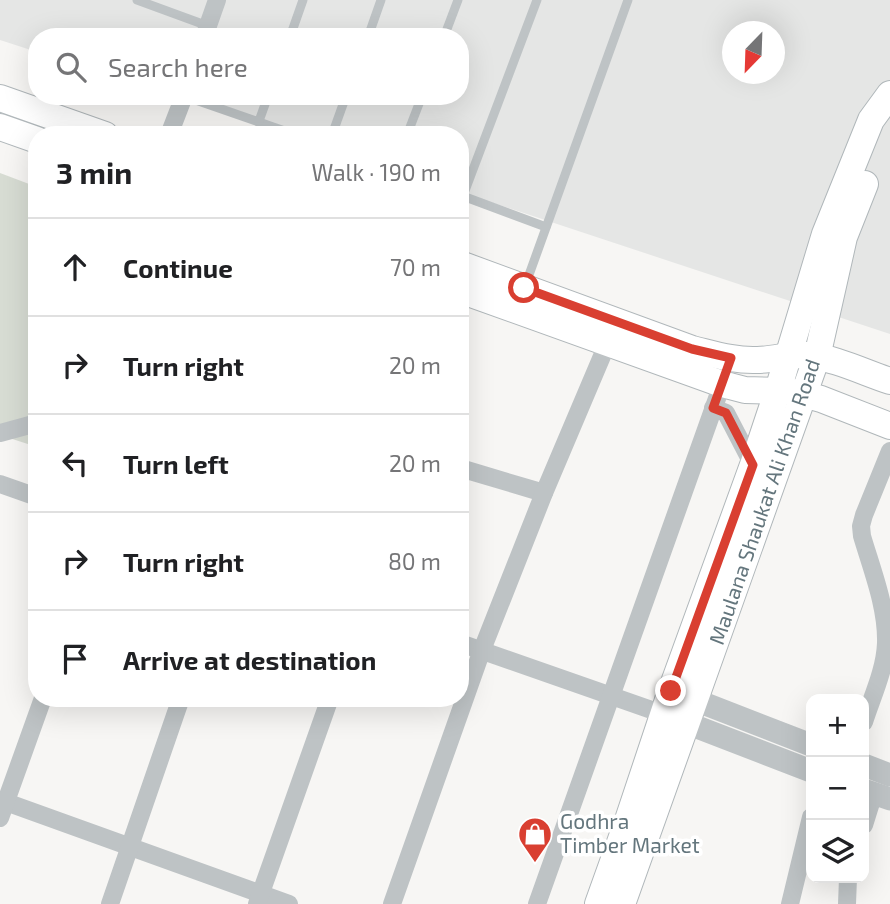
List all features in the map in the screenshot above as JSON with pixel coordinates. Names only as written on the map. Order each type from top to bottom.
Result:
[{"type":"main road","name":"Maulana Shaukat Ali Khan Road","points":[[598,904],[627,823],[679,707],[790,392],[788,355],[825,234],[870,120],[890,95]]},
{"type":"main road","name":"Maulana Shaukat Ali Khan Road","points":[[622,904],[753,465],[790,392],[817,357],[844,237],[886,128],[890,95]]},
{"type":"main road","points":[[0,97],[80,126]]},
{"type":"main road","points":[[0,127],[28,138]]},
{"type":"main road","points":[[469,267],[692,349],[754,360],[769,360],[788,355],[817,357],[890,381]]},
{"type":"main road","points":[[469,293],[608,342],[718,396],[745,390],[790,392],[821,399],[890,426]]},
{"type":"street","points":[[207,28],[217,0]]},
{"type":"street","points":[[172,126],[181,105]]},
{"type":"street","points":[[469,687],[544,493],[608,342]]},
{"type":"street","points":[[537,904],[731,358]]},
{"type":"street","points":[[718,396],[753,465]]},
{"type":"street","points":[[0,433],[28,425]]},
{"type":"street","points":[[869,708],[879,679],[886,644],[881,601],[861,526],[890,452]]},
{"type":"street","points":[[469,471],[544,493]]},
{"type":"street","points":[[0,484],[28,494]]},
{"type":"street","points":[[469,646],[610,696],[679,707],[806,744]]},
{"type":"street","points":[[40,707],[2,807],[130,847],[259,899],[289,904]]},
{"type":"street","points":[[110,904],[178,707]]},
{"type":"street","points":[[259,899],[327,707]]},
{"type":"street","points":[[392,904],[462,707]]},
{"type":"street","points":[[679,707],[806,769]]},
{"type":"street","points":[[869,767],[890,775]]},
{"type":"street","points":[[866,820],[876,794]]},
{"type":"street","points":[[790,904],[810,820]]},
{"type":"street","points":[[847,904],[848,883]]},
{"type":"lane","points":[[137,0],[199,28]]},
{"type":"lane","points":[[293,28],[303,0]]},
{"type":"lane","points":[[371,28],[381,0]]},
{"type":"lane","points":[[447,28],[458,0]]},
{"type":"lane","points":[[469,175],[537,0]]},
{"type":"lane","points":[[524,288],[628,0]]},
{"type":"lane","points":[[211,105],[272,126]]},
{"type":"lane","points":[[259,121],[265,105]]},
{"type":"lane","points":[[335,126],[343,105]]},
{"type":"lane","points":[[410,126],[419,105]]},
{"type":"lane","points":[[469,199],[546,227]]},
{"type":"shaded area","points":[[0,0],[890,0],[890,334],[469,195],[469,126],[261,126],[198,105],[469,105],[469,28],[28,28],[28,49],[0,40]]},
{"type":"shaded area","points":[[0,173],[28,184],[28,444],[0,435]]},
{"type":"place","name":"Godhra Timber Market","points":[[535,864]]},
{"type":"route","points":[[524,288],[692,349],[731,358],[713,408],[726,413],[753,465],[671,691]]}]
